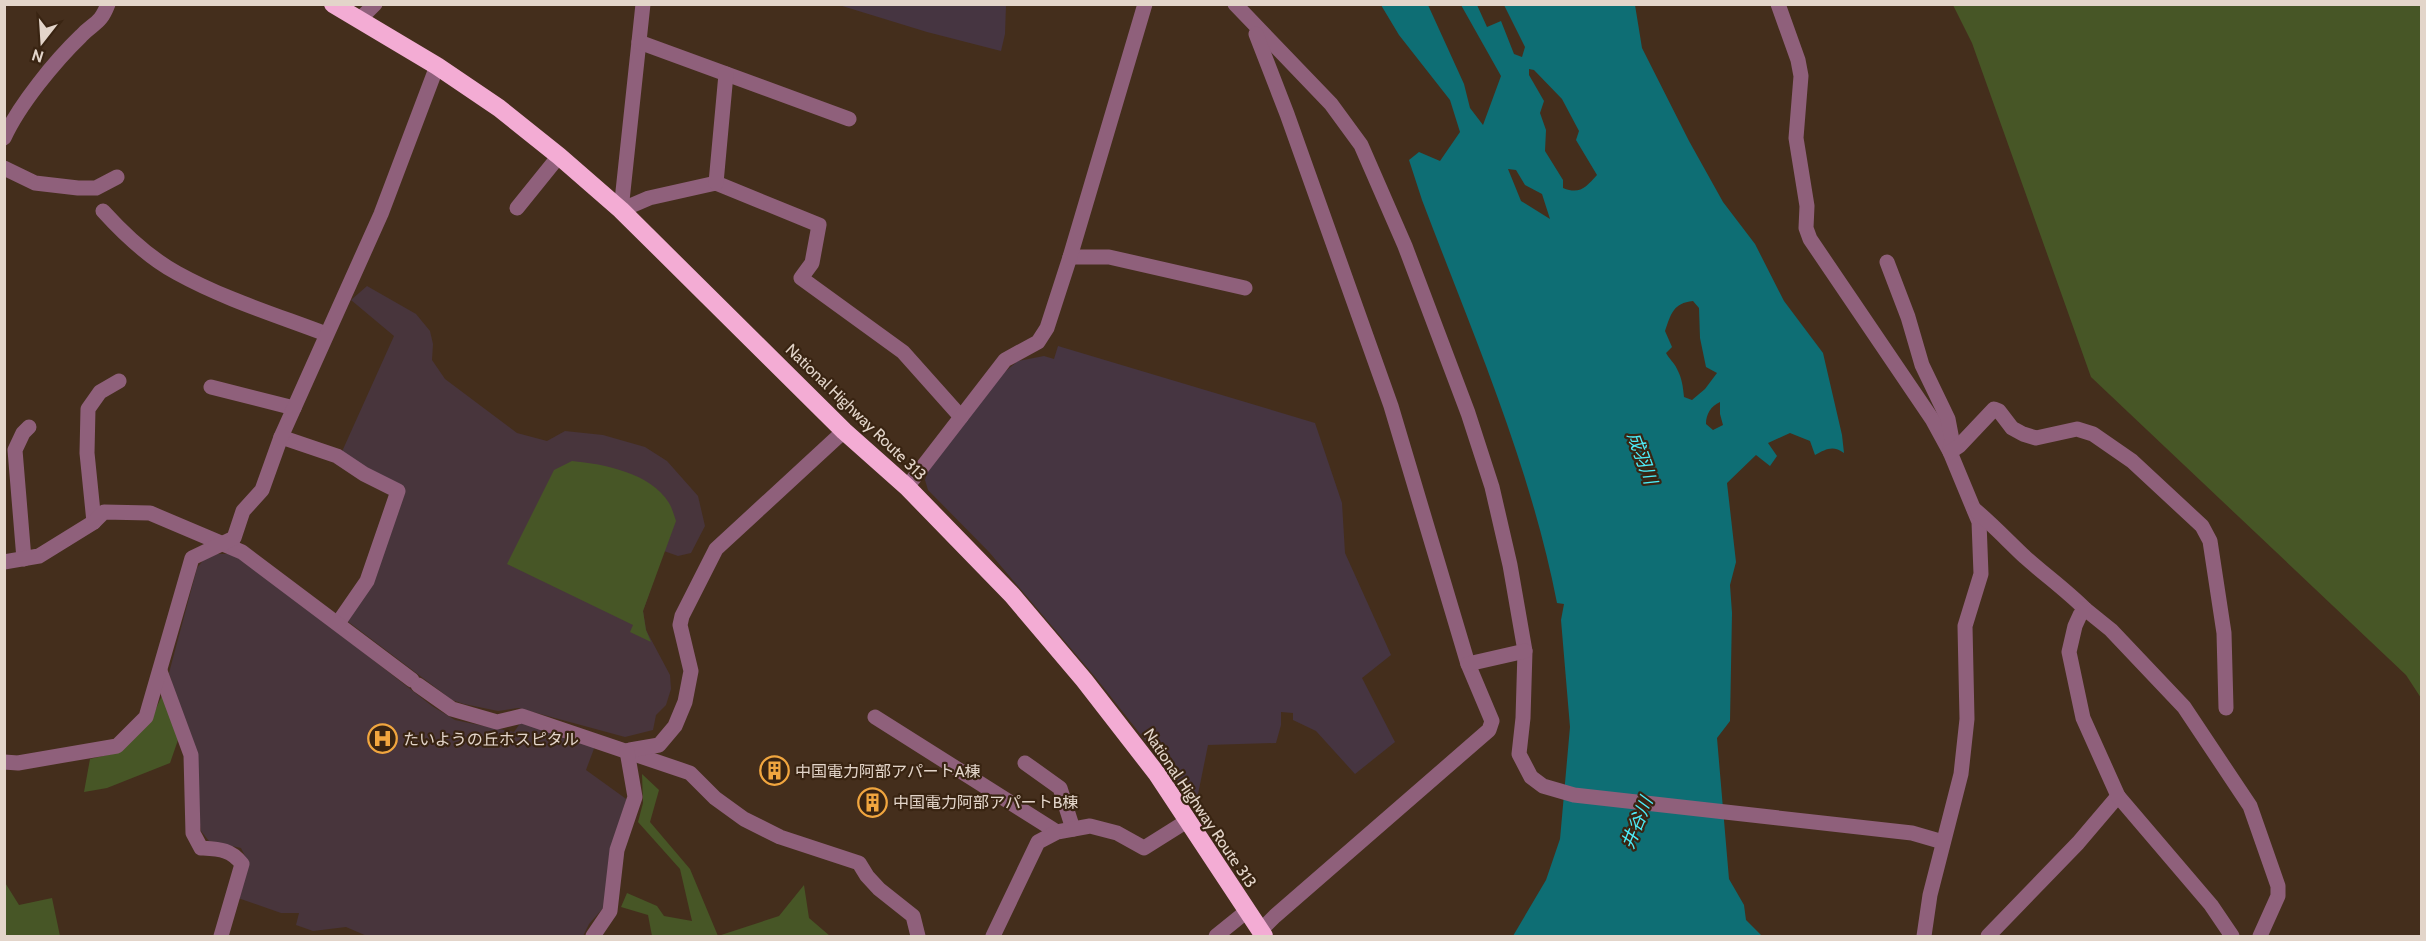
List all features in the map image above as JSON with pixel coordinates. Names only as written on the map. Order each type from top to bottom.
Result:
[{"type":"highway","name":"National Highway Route 313","points":[[333,4],[437,66],[499,108],[559,156],[621,210],[844,431],[907,487],[1012,595],[1084,680],[1157,774],[1262,934]]},
{"type":"street","points":[[4,138],[10,125],[38,86],[82,34],[103,19],[108,4]]},
{"type":"street","points":[[360,19],[375,4]]},
{"type":"street","points":[[643,4],[621,210],[649,198],[716,183],[819,225],[812,263],[801,278],[903,352],[961,417]]},
{"type":"street","points":[[907,487],[1005,360],[1038,342],[1047,328],[1145,4]]},
{"type":"street","points":[[1235,4],[1252,25],[1331,104],[1361,145],[1404,246],[1468,413],[1488,477],[1510,565],[1524,651],[1523,718],[1519,754],[1531,777],[1543,786],[1574,795],[1912,833],[1938,841]]},
{"type":"street","points":[[1778,4],[1798,60],[1801,76],[1796,138],[1807,206],[1806,228],[1810,239],[1932,419],[1950,452],[1979,522],[1981,574],[1965,626],[1967,732],[1961,774],[1938,841],[1923,936]]},
{"type":"street","points":[[1252,25],[1287,114],[1391,406],[1468,664],[1492,721],[1489,730],[1275,916],[1262,934]]},
{"type":"street","points":[[639,42],[849,119]]},
{"type":"street","points":[[4,762],[18,763],[117,746],[146,717],[192,558],[234,538],[243,511],[262,489],[281,437],[381,214],[437,66]]},
{"type":"street","points":[[716,183],[726,74]]},
{"type":"street","points":[[517,208],[559,156]]},
{"type":"street","points":[[4,168],[35,183],[78,188],[96,188],[117,177]]},
{"type":"street","points":[[103,211],[122,231],[175,272],[232,299],[326,334]]},
{"type":"street","points":[[1070,257],[1109,257],[1245,288]]},
{"type":"street","points":[[1887,262],[1908,317],[1922,365],[1948,419],[1952,440],[1950,452]]},
{"type":"street","points":[[94,522],[87,453],[88,409],[100,392],[119,381]]},
{"type":"street","points":[[211,387],[294,408]]},
{"type":"street","points":[[1950,452],[1959,446],[1994,409],[2012,428],[2023,434],[2043,438],[2077,429],[2093,434],[2132,461],[2202,526],[2210,541],[2224,633],[2226,708]]},
{"type":"street","points":[[24,559],[15,450],[23,433],[29,427]]},
{"type":"street","points":[[627,751],[659,745],[675,726],[686,702],[691,670],[680,625],[716,549],[844,431]]},
{"type":"street","points":[[281,437],[337,456],[364,474],[398,491],[367,580],[338,623]]},
{"type":"street","points":[[1974,509],[2111,630],[2184,706],[2250,806],[2262,836],[2278,886],[2278,896],[2260,936]]},
{"type":"street","points":[[4,562],[39,556],[94,522],[104,512],[150,513],[242,552],[452,709],[497,722],[522,716],[690,773],[715,798],[744,819],[780,837],[859,862],[867,876],[879,889],[913,916],[918,936]]},
{"type":"street","points":[[2085,609],[2075,627],[2069,652],[2083,718],[2118,796],[2211,904],[2232,936]]},
{"type":"street","points":[[1468,664],[1524,651]]},
{"type":"street","points":[[160,672],[191,755],[193,833],[201,848],[221,849],[235,854],[242,864],[221,936]]},
{"type":"street","points":[[875,717],[1057,832]]},
{"type":"street","points":[[593,936],[610,911],[617,850],[635,797],[627,751]]},
{"type":"street","points":[[1025,763],[1060,788],[1073,829]]},
{"type":"street","points":[[1988,936],[2078,843],[2118,796]]},
{"type":"street","points":[[993,936],[1038,842],[1057,832],[1090,826],[1117,833],[1144,848],[1186,820]]},
{"type":"street","points":[[1216,936],[1247,911]]},
{"type":"shaded area","points":[[839,5],[1006,5],[1005,34],[1001,51],[927,32]]},
{"type":"shaded area","name":"たいようの丘ホスピタル","points":[[367,286],[416,314],[430,331],[433,344],[432,360],[445,379],[517,433],[547,441],[565,431],[603,435],[645,447],[667,461],[698,496],[705,526],[691,553],[678,556],[664,551],[643,611],[646,630],[670,675],[671,689],[666,705],[656,715],[653,730],[625,737],[518,708],[498,711],[452,700],[338,614],[361,579],[393,485],[340,456],[394,336],[351,300]]},
{"type":"shaded area","points":[[1058,346],[1315,423],[1342,503],[1345,553],[1391,655],[1362,678],[1395,742],[1355,774],[1316,731],[1293,720],[1293,713],[1281,712],[1281,725],[1276,743],[1208,745],[1195,809],[1167,768],[1096,678],[989,552],[928,490],[925,480],[928,470],[1002,374],[1018,361],[1044,356],[1054,359]]},
{"type":"shaded area","name":"たいようの丘ホスピタル","points":[[215,554],[228,554],[244,559],[432,706],[455,720],[514,732],[521,722],[595,746],[586,770],[629,801],[605,906],[589,924],[583,936],[367,936],[346,927],[313,931],[296,925],[299,913],[281,913],[238,898],[249,864],[241,848],[209,841],[201,831],[183,720],[169,673],[197,568],[205,558]]},
{"type":"green space","points":[[1953,5],[2421,5],[2421,698],[2406,675],[2091,377],[1972,43]]},
{"type":"green space","points":[[572,461],[612,468],[639,477],[661,493],[671,507],[676,521],[643,611],[646,630],[651,642],[630,632],[633,625],[507,564],[554,470]]},
{"type":"green space","points":[[163,693],[178,740],[170,763],[107,788],[84,792],[90,759],[120,752],[151,720]]},
{"type":"green space","points":[[642,774],[659,790],[650,822],[690,869],[718,936],[652,936],[648,915],[621,907],[627,893],[657,906],[664,916],[692,921],[680,869],[638,822],[643,803]]},
{"type":"green space","points":[[4,881],[19,905],[52,898],[60,936],[5,936]]},
{"type":"green space","points":[[804,885],[809,918],[830,936],[718,936],[779,916]]},
{"type":"water","points":[[1381,5],[1428,5],[1464,84],[1470,108],[1483,125],[1501,76],[1461,5],[1477,5],[1487,27],[1501,21],[1514,54],[1522,57],[1525,47],[1504,5],[1635,5],[1642,48],[1689,141],[1723,202],[1755,244],[1784,301],[1823,353],[1844,453],[1836,449],[1829,449],[1815,455],[1810,441],[1790,433],[1768,443],[1777,456],[1770,466],[1756,455],[1727,483],[1736,562],[1730,585],[1732,613],[1730,721],[1717,738],[1729,879],[1744,905],[1746,920],[1762,936],[1513,936],[1546,880],[1560,839],[1570,727],[1561,620],[1564,604],[1557,603],[1532,500],[1516,449],[1409,160],[1419,152],[1440,161],[1460,132],[1450,100],[1399,35]],"holes":[[[1529,69],[1534,70],[1562,99],[1579,131],[1576,140],[1597,175],[1582,189],[1574,191],[1563,188],[1563,180],[1545,151],[1546,130],[1540,113],[1544,101],[1529,75]],[[1508,169],[1516,170],[1525,185],[1542,194],[1550,219],[1521,201]],[[1693,301],[1699,308],[1700,338],[1706,367],[1717,373],[1705,389],[1692,400],[1684,397],[1679,372],[1666,353],[1672,347],[1665,331],[1669,319],[1674,310],[1686,302]],[[1720,402],[1723,425],[1713,430],[1706,424],[1706,420],[1714,406]]]},
{"type":"place","name":"たいようの丘ホスピタル","points":[[382,739]]},
{"type":"place","name":"中国電力阿部アパートA棟","points":[[774,771]]},
{"type":"place","name":"中国電力阿部アパートB棟","points":[[872,802]]},
{"type":"water label","name":"成羽川","points":[[1642,458]]},
{"type":"water label","name":"井谷川","points":[[1637,823]]}]
